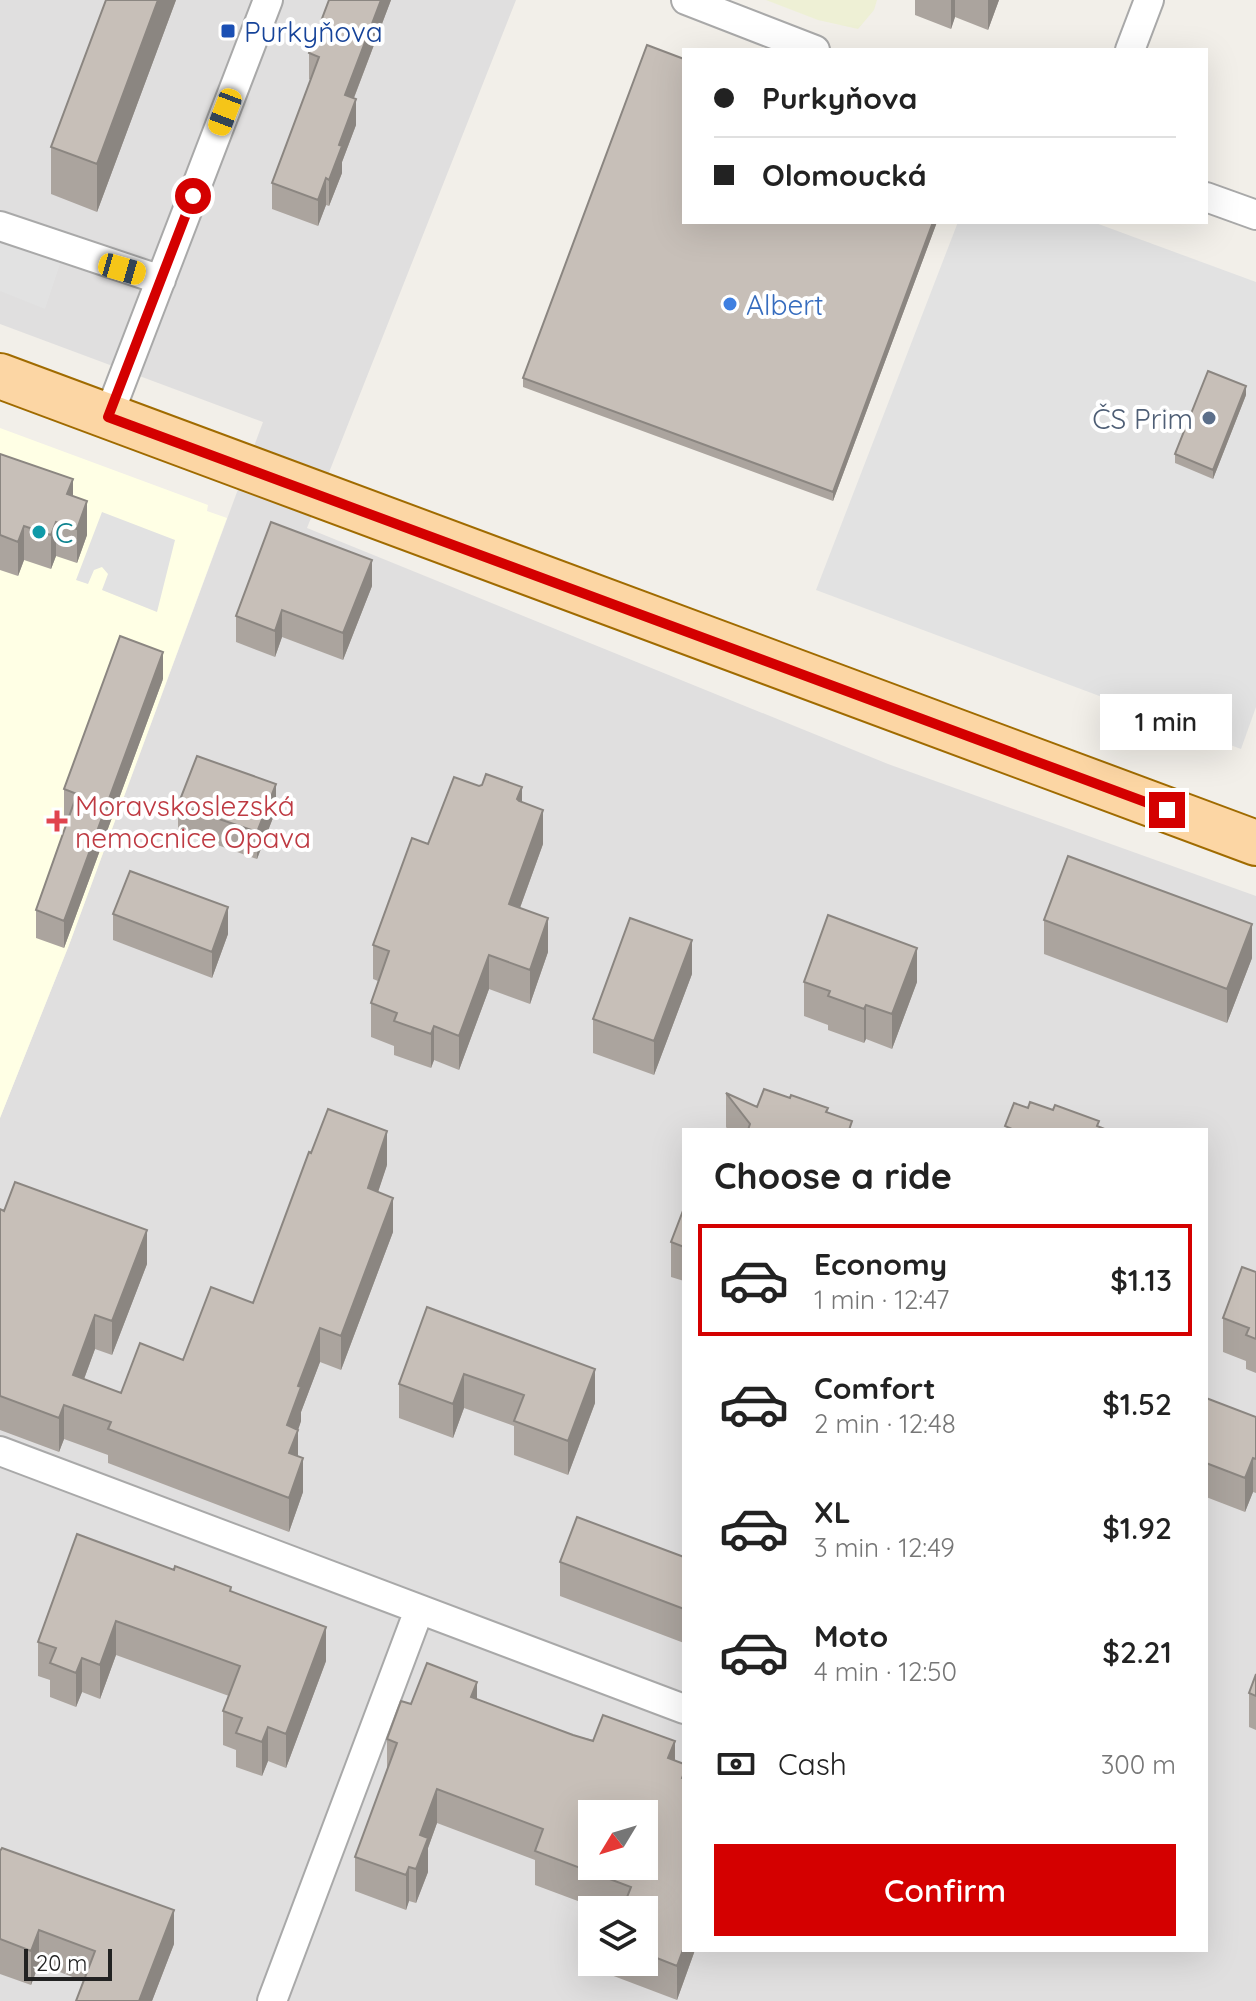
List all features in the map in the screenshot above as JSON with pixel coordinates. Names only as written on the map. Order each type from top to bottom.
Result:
[{"type":"main road","points":[[0,376],[1256,843]]},
{"type":"street","points":[[108,417],[268,0]]},
{"type":"street","points":[[686,0],[810,48]]},
{"type":"street","points":[[1131,48],[1149,0]]},
{"type":"street","points":[[1208,198],[1256,215]]},
{"type":"street","points":[[0,226],[161,280]]},
{"type":"street","points":[[0,1451],[682,1708]]},
{"type":"street","points":[[272,2001],[419,1610]]},
{"type":"shaded area","points":[[0,0],[516,0],[307,528],[888,764],[1256,896],[1256,2001],[0,2001],[0,1118],[69,945],[263,422],[0,324]]},
{"type":"shaded area","points":[[766,0],[877,0],[874,10],[858,29],[818,20]]},
{"type":"shaded area","points":[[957,224],[1098,224],[1256,282],[1256,707],[1241,749],[816,590]]},
{"type":"shaded area","points":[[0,239],[61,261],[45,309],[0,291]]},
{"type":"shaded area","name":"Moravskoslezská nemocnice Opava","points":[[0,428],[208,505],[207,511],[227,518],[69,945],[0,1118]]},
{"type":"shaded area","points":[[102,512],[175,540],[157,612],[102,590],[108,574],[102,567],[94,570],[88,584],[76,580]]},
{"type":"building","points":[[106,0],[158,0],[97,164],[51,147]]},
{"type":"building","points":[[329,0],[381,0],[345,95],[356,99],[339,145],[342,146],[318,200],[272,183],[319,57],[309,53]]},
{"type":"building","name":"Albert","points":[[647,45],[682,58],[682,224],[932,224],[833,492],[523,378]]},
{"type":"building","points":[[1208,371],[1246,386],[1213,470],[1175,454]]},
{"type":"building","points":[[0,454],[73,479],[67,494],[87,501],[77,529],[56,522],[51,535],[24,526],[18,542],[0,535]]},
{"type":"building","points":[[271,522],[372,560],[343,633],[282,610],[275,631],[236,616]]},
{"type":"building","points":[[120,636],[163,652],[64,921],[36,910],[77,794],[64,789]]},
{"type":"building","points":[[197,756],[276,784],[257,832],[178,805]]},
{"type":"building","points":[[486,774],[522,787],[517,799],[543,810],[509,904],[548,918],[530,970],[489,955],[459,1036],[434,1026],[431,1034],[394,1021],[397,1013],[371,1003],[389,951],[373,945],[412,838],[428,844],[454,777],[479,786]]},
{"type":"building","points":[[1068,856],[1252,924],[1227,989],[1044,920]]},
{"type":"building","points":[[130,871],[228,907],[212,952],[113,914]]},
{"type":"building","points":[[828,915],[917,948],[892,1014],[866,1005],[864,1009],[828,996],[830,991],[804,982]]},
{"type":"building","points":[[630,918],[692,940],[654,1041],[593,1019]]},
{"type":"building","points":[[764,1089],[828,1108],[826,1112],[852,1121],[850,1128],[749,1128],[750,1124],[726,1093],[757,1107]]},
{"type":"building","points":[[1030,1102],[1053,1110],[1055,1105],[1099,1121],[1097,1126],[1102,1128],[1005,1126],[1014,1103],[1028,1108]]},
{"type":"building","points":[[328,1109],[387,1131],[368,1188],[393,1198],[341,1336],[320,1328],[298,1386],[301,1387],[287,1425],[298,1430],[289,1453],[303,1458],[289,1498],[108,1429],[111,1422],[64,1405],[59,1418],[0,1396],[0,1209],[4,1211],[15,1182],[147,1230],[112,1321],[95,1315],[73,1375],[121,1393],[140,1343],[183,1360],[211,1287],[253,1303]]},
{"type":"building","points":[[682,1213],[682,1246],[671,1242]]},
{"type":"building","points":[[1242,1267],[1256,1272],[1256,1339],[1246,1335],[1249,1328],[1223,1318]]},
{"type":"building","points":[[427,1307],[595,1369],[568,1441],[514,1421],[524,1395],[464,1374],[453,1404],[399,1384]]},
{"type":"building","points":[[1208,1399],[1256,1417],[1256,1459],[1253,1458],[1245,1478],[1208,1464]]},
{"type":"building","points":[[577,1517],[682,1556],[682,1608],[560,1562]]},
{"type":"building","points":[[77,1534],[174,1570],[175,1566],[231,1587],[230,1591],[326,1627],[286,1734],[268,1727],[262,1742],[236,1733],[242,1718],[223,1711],[240,1666],[116,1621],[100,1665],[82,1658],[76,1673],[50,1663],[56,1648],[38,1642]]},
{"type":"building","points":[[427,1663],[477,1682],[471,1697],[573,1735],[593,1741],[603,1715],[675,1741],[668,1758],[682,1763],[682,1952],[677,1966],[658,1959],[658,1896],[627,1896],[631,1887],[612,1880],[658,1880],[658,1800],[578,1800],[578,1867],[535,1851],[543,1829],[437,1789],[420,1835],[428,1838],[416,1869],[409,1867],[406,1875],[355,1857],[397,1743],[387,1739],[401,1701],[411,1704]]},
{"type":"building","points":[[1256,1674],[1256,1696],[1249,1693]]},
{"type":"building","points":[[2,1848],[174,1910],[139,2001],[76,2001],[95,1951],[39,1930],[31,1951],[0,1939]]},
{"type":"place","name":"Purkyňova","points":[[228,31]]},
{"type":"place","name":"Albert","points":[[730,304]]},
{"type":"place","name":"ČS Prim","points":[[1209,418]]},
{"type":"place","name":"C","points":[[39,532]]},
{"type":"place","name":"Moravskoslezská nemocnice Opava","points":[[57,821]]},
{"type":"route","points":[[193,196],[108,417],[1167,810]]}]
